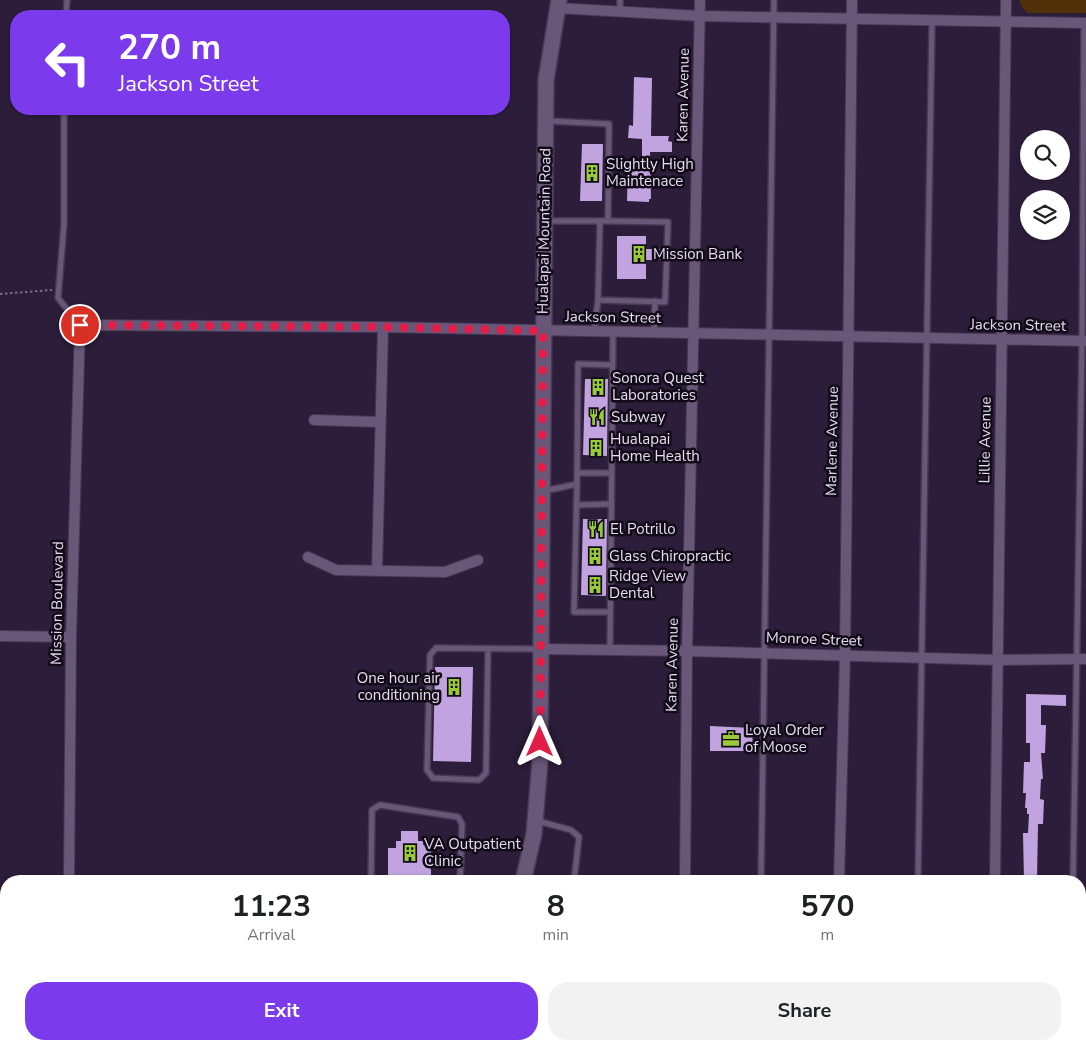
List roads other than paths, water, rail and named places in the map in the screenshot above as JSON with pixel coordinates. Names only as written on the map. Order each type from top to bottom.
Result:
[{"type":"main road","name":"Hualapai Mountain Road","points":[[524,875],[535,820],[540,761],[546,80],[558,4]]},
{"type":"street","name":"Karen Avenue","points":[[685,875],[687,651],[700,0]]},
{"type":"street","name":"Marlene Avenue","points":[[839,875],[845,655],[852,0]]},
{"type":"street","name":"Lillie Avenue","points":[[995,875],[1006,0]]},
{"type":"street","points":[[558,4],[620,12],[700,16],[1085,23]]},
{"type":"street","name":"Jackson Street","points":[[80,325],[383,327],[1084,341]]},
{"type":"street","name":"Mission Boulevard","points":[[69,875],[71,637],[80,325]]},
{"type":"street","points":[[377,571],[383,327]]},
{"type":"street","points":[[314,420],[380,422]]},
{"type":"street","points":[[308,556],[336,570],[377,571],[445,572],[478,560]]},
{"type":"street","points":[[0,636],[71,637]]},
{"type":"street","name":"Monroe Street","points":[[541,650],[687,651],[998,660],[1081,658]]},
{"type":"lane","points":[[620,0],[620,12]]},
{"type":"lane","points":[[761,875],[766,653],[774,0]]},
{"type":"lane","points":[[918,875],[932,20]]},
{"type":"lane","points":[[1073,875],[1081,658],[1085,23]]},
{"type":"lane","points":[[64,115],[64,224],[58,298],[80,325]]},
{"type":"lane","points":[[546,121],[609,124],[608,221]]},
{"type":"lane","points":[[544,221],[668,222],[665,302],[598,300]]},
{"type":"lane","points":[[594,332],[598,300],[600,221]]},
{"type":"lane","points":[[654,333],[655,301]]},
{"type":"lane","points":[[610,650],[613,333]]},
{"type":"lane","points":[[610,612],[574,612],[578,364],[612,365]]},
{"type":"lane","points":[[577,473],[611,473]]},
{"type":"lane","points":[[542,491],[577,484]]},
{"type":"lane","points":[[576,505],[611,504]]},
{"type":"lane","points":[[488,649],[486,772],[479,780],[433,778],[427,770],[430,655],[436,648],[541,650]]},
{"type":"lane","points":[[371,875],[372,810],[380,805],[458,817],[462,824],[460,875]]},
{"type":"lane","points":[[535,820],[571,830],[578,837],[575,875]]},
{"type":"place","name":"Slightly High Maintenace","points":[[592,173]]},
{"type":"place","name":"Mission Bank","points":[[639,254]]},
{"type":"place","name":"Sonora Quest Laboratories","points":[[598,387]]},
{"type":"place","name":"Subway","points":[[597,417]]},
{"type":"place","name":"Hualapai Home Health","points":[[596,448]]},
{"type":"place","name":"El Potrillo","points":[[596,529]]},
{"type":"place","name":"Glass Chiropractic","points":[[595,556]]},
{"type":"place","name":"Ridge View Dental","points":[[595,585]]},
{"type":"place","name":"One hour air conditioning","points":[[454,687]]},
{"type":"place","name":"Loyal Order of Moose","points":[[731,739]]},
{"type":"place","name":"VA Outpatient Clinic","points":[[410,853]]}]
